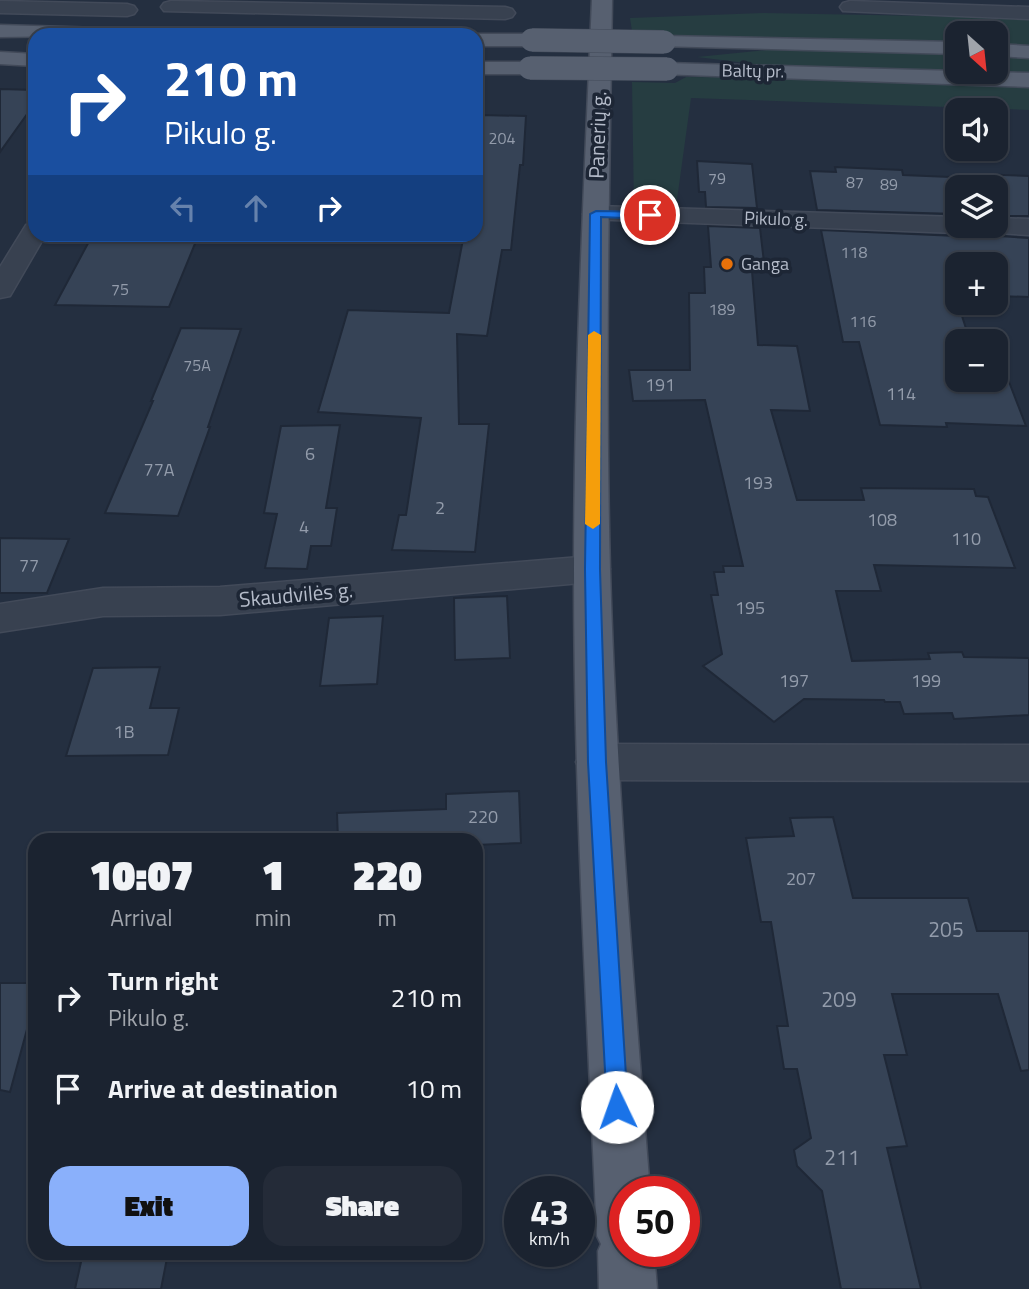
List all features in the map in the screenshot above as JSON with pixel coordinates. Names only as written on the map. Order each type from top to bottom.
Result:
[{"type":"main road","name":"Panerių g.","points":[[602,0],[596,214],[592,569],[597,762],[621,1176]]},
{"type":"main road","points":[[0,32],[28,33]]},
{"type":"main road","name":"Baltų pr.","points":[[483,40],[945,48]]},
{"type":"main road","points":[[615,41],[616,69]]},
{"type":"main road","points":[[1008,51],[1029,52]]},
{"type":"main road","points":[[0,58],[28,57]]},
{"type":"main road","name":"Baltų pr.","points":[[483,68],[667,69],[1029,80]]},
{"type":"main road","points":[[627,1267],[628,1289]]},
{"type":"street","points":[[169,10],[391,5],[505,13]]},
{"type":"street","points":[[850,6],[1029,13]]},
{"type":"street","points":[[0,7],[127,10]]},
{"type":"street","name":"Pikulo g.","points":[[596,214],[945,225]]},
{"type":"street","points":[[1008,226],[1029,227]]},
{"type":"street","points":[[0,290],[28,242]]},
{"type":"street","name":"Skaudvilės g.","points":[[0,618],[103,602],[220,601],[592,569]]},
{"type":"street","points":[[597,762],[1029,762]]},
{"type":"green space","points":[[763,13],[1029,18],[1029,46],[1008,45],[1008,21],[945,21],[945,42],[677,36],[662,32],[632,31],[630,18]]},
{"type":"green space","points":[[776,49],[945,54],[945,70],[762,65],[697,57]]},
{"type":"green space","points":[[1008,56],[1029,57],[1029,74],[1008,73]]},
{"type":"green space","points":[[686,77],[827,78],[1029,86],[1029,110],[1008,109],[1008,98],[945,98],[945,107],[691,98],[676,207],[673,210],[634,209],[632,82],[675,83]]},
{"type":"building","points":[[0,89],[28,90],[28,113],[0,152]]},
{"type":"building","points":[[483,115],[526,116],[523,165],[520,165],[511,250],[502,250],[487,336],[457,334],[459,424],[489,424],[475,552],[392,550],[399,515],[406,515],[421,418],[318,412],[348,310],[449,313],[462,242],[483,242]]},
{"type":"building","points":[[697,161],[752,164],[757,208],[706,207],[705,192],[699,192]]},
{"type":"building","points":[[835,167],[902,170],[903,175],[945,177],[945,214],[817,210],[810,171],[836,172]]},
{"type":"building","points":[[1008,175],[1029,176],[1029,216],[1008,216]]},
{"type":"building","points":[[708,226],[760,228],[765,271],[752,271],[758,345],[797,346],[810,411],[771,410],[797,500],[864,500],[861,488],[974,489],[976,496],[988,497],[1015,568],[874,565],[881,591],[836,591],[852,661],[930,659],[928,653],[962,652],[964,657],[1029,658],[1029,715],[954,719],[952,713],[904,714],[900,702],[804,699],[774,722],[703,666],[722,654],[711,595],[718,595],[714,572],[724,572],[723,566],[743,566],[705,400],[633,401],[629,370],[690,370],[689,293],[705,293],[704,267],[711,267]]},
{"type":"building","points":[[821,230],[945,235],[945,238],[1029,238],[1029,297],[1008,296],[1008,252],[945,252],[945,315],[962,315],[966,329],[945,329],[945,392],[1008,392],[1008,379],[1026,426],[946,423],[947,427],[880,425],[859,342],[843,342]]},
{"type":"building","points":[[89,242],[196,242],[169,307],[55,305]]},
{"type":"building","points":[[181,328],[241,329],[178,516],[105,513],[153,401]]},
{"type":"building","points":[[340,425],[326,508],[337,508],[331,546],[311,546],[307,569],[265,568],[277,514],[264,513],[281,426]]},
{"type":"building","points":[[0,538],[69,539],[47,593],[0,593]]},
{"type":"building","points":[[507,596],[510,658],[455,660],[454,598]]},
{"type":"building","points":[[383,616],[377,684],[320,686],[329,618]]},
{"type":"building","points":[[160,667],[150,708],[179,708],[168,755],[66,756],[93,668]]},
{"type":"building","points":[[519,791],[521,843],[483,845],[483,833],[338,833],[337,813],[446,809],[446,794]]},
{"type":"building","points":[[833,817],[853,898],[968,898],[977,931],[1029,931],[1029,1070],[1021,1071],[998,994],[892,994],[907,1055],[884,1055],[907,1146],[887,1148],[921,1289],[841,1289],[822,1191],[797,1166],[794,1150],[811,1138],[797,1069],[784,1069],[777,1026],[788,1026],[771,922],[761,922],[746,838],[794,836],[790,818]]},
{"type":"building","points":[[0,983],[28,983],[28,1026],[10,1092],[0,1090]]},
{"type":"building","points":[[81,1260],[167,1260],[161,1289],[75,1289]]},
{"type":"slow traffic","points":[[593,524],[594,335]]},
{"type":"place","name":"Ganga","points":[[727,264]]},
{"type":"route","points":[[617,1107],[597,762],[592,569],[596,214],[650,215]]}]
